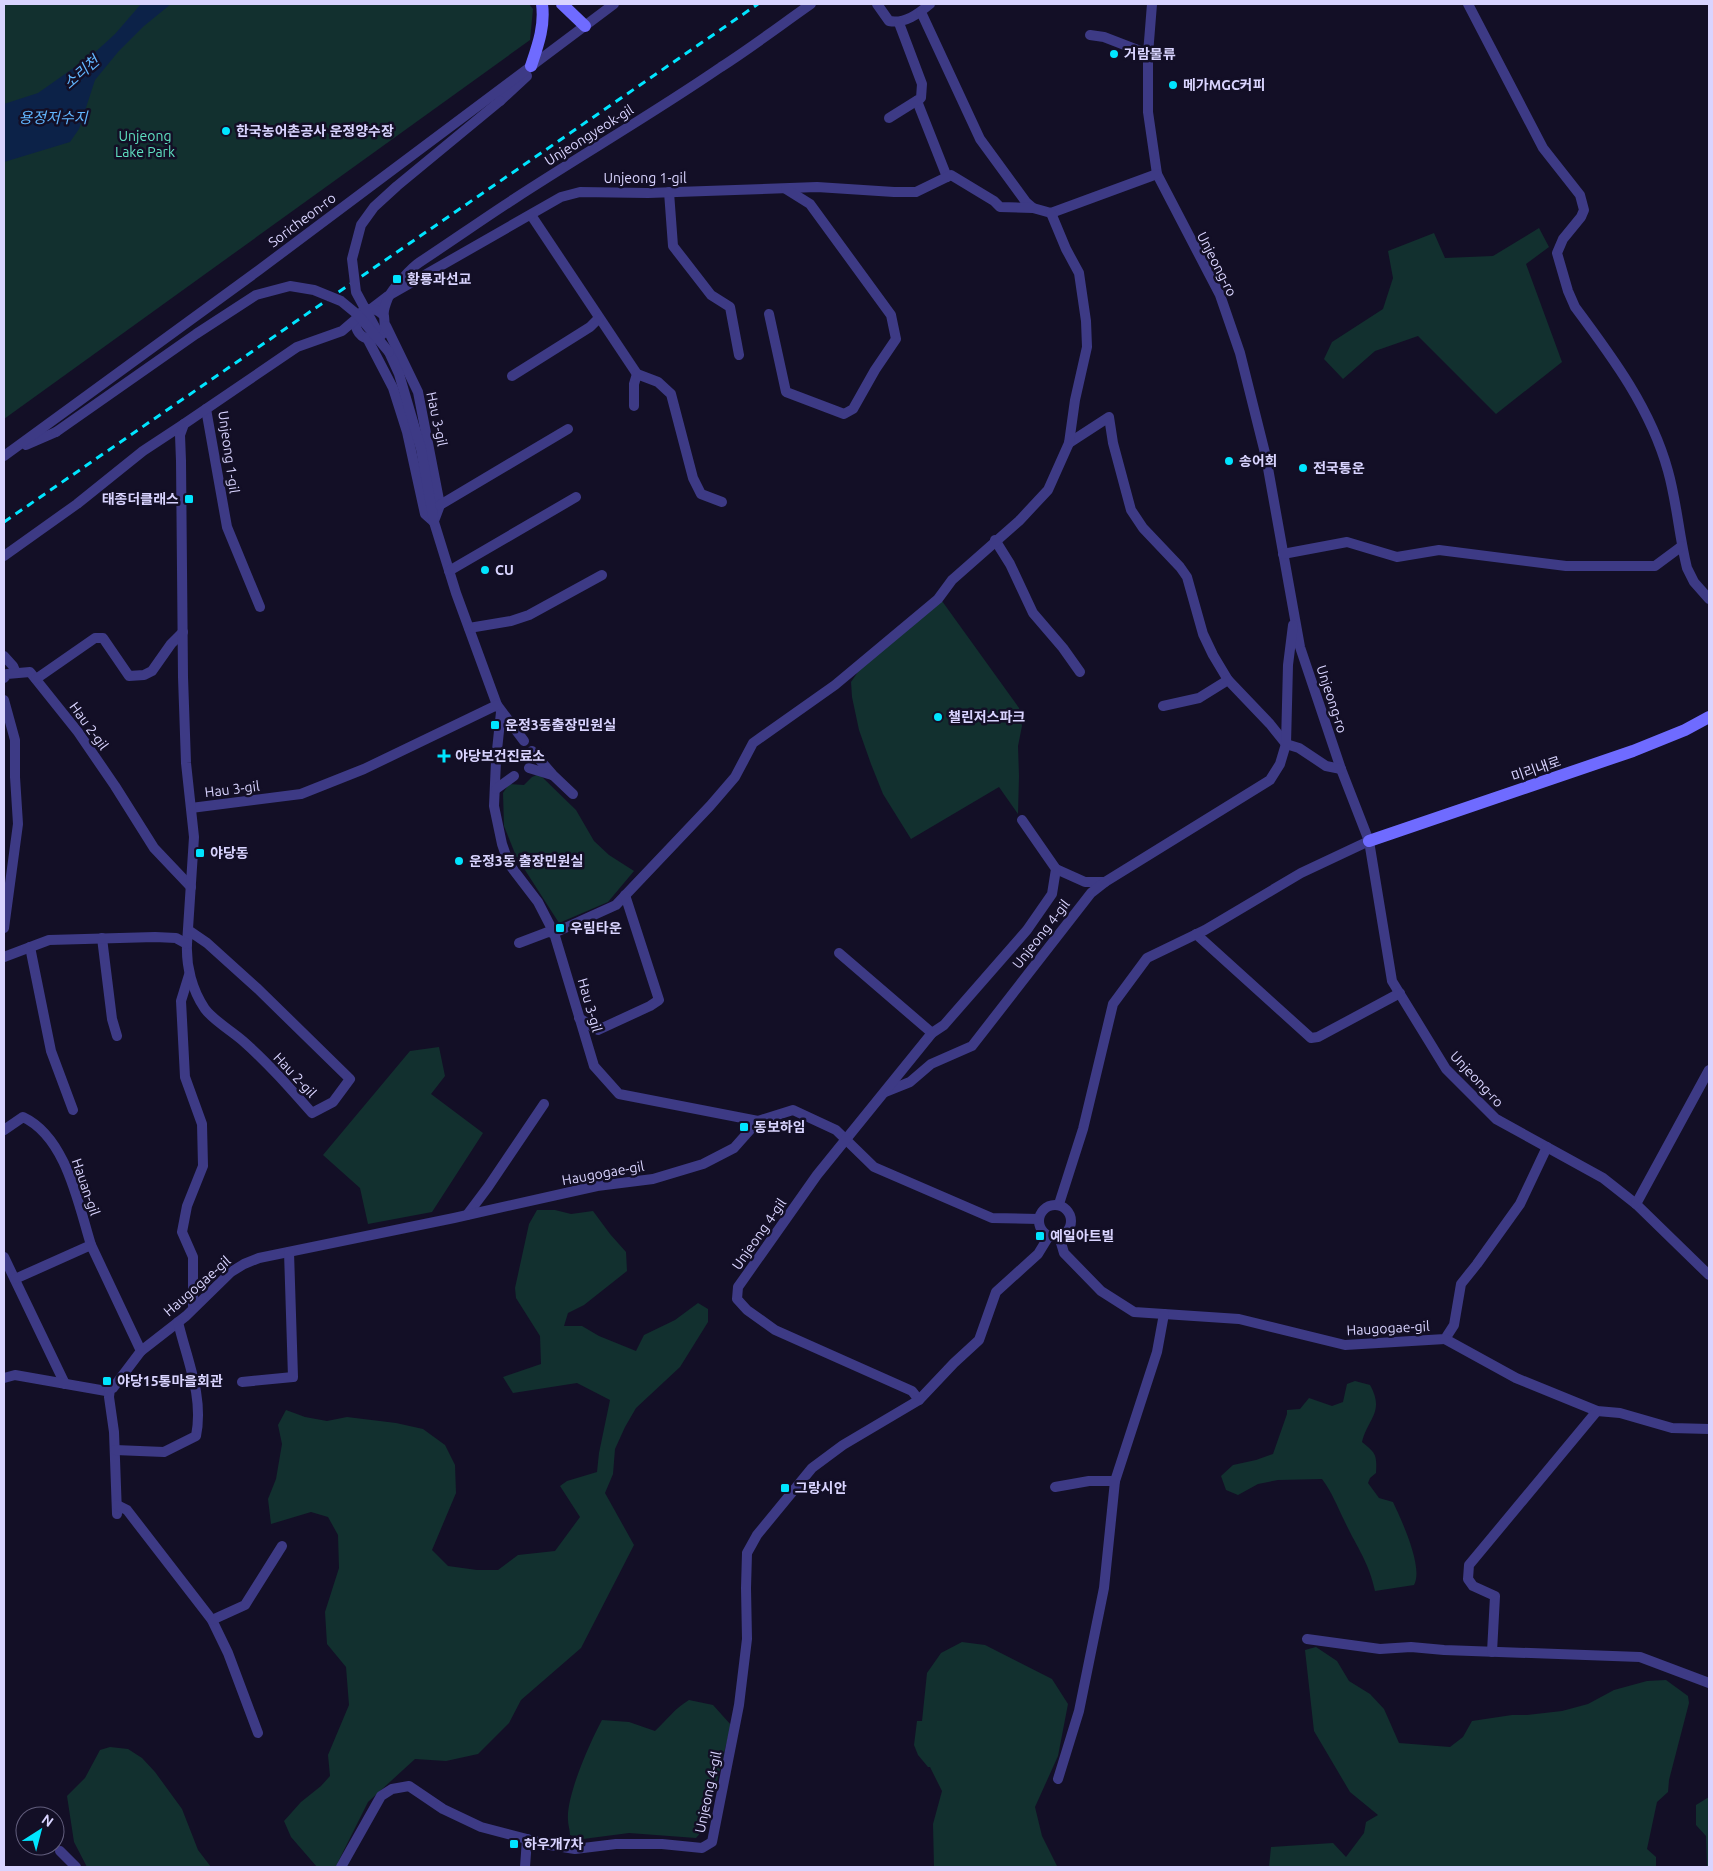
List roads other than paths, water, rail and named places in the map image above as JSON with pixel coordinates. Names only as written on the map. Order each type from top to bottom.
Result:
[{"type":"street","points":[[531,66],[542,34],[544,17],[542,4]]},
{"type":"street","points":[[562,4],[584,26]]},
{"type":"street","name":"Soricheon-ro","points":[[5,455],[259,270],[614,4]]},
{"type":"street","name":"Unjeongyeok-gil","points":[[388,296],[415,266],[522,194],[721,67],[811,4]]},
{"type":"street","points":[[877,4],[889,21],[900,23],[921,12],[930,4]]},
{"type":"street","name":"Unjeong-ro","points":[[1152,4],[1148,54],[1148,112],[1157,174],[1220,295],[1240,353],[1266,456],[1300,647],[1341,769],[1369,841],[1392,981],[1446,1069],[1496,1119],[1603,1178],[1636,1204],[1709,1275]]},
{"type":"street","points":[[1468,4],[1543,148],[1580,195],[1584,210],[1558,246],[1557,253],[1568,292],[1575,307],[1636,394],[1650,422],[1668,471],[1687,568],[1694,582],[1709,599]]},
{"type":"street","points":[[921,12],[980,139],[1026,202],[1033,208]]},
{"type":"street","points":[[889,118],[921,98],[922,84],[900,23]]},
{"type":"street","points":[[1090,35],[1104,37],[1148,54]]},
{"type":"street","points":[[524,741],[499,708],[469,628],[434,522],[421,449],[399,374],[356,292],[352,259],[361,225],[374,206],[500,101],[562,43]]},
{"type":"street","points":[[917,101],[947,177],[951,175],[994,200],[1000,207],[1033,208],[1051,213],[1157,174]]},
{"type":"street","name":"Unjeong 1-gil","points":[[371,309],[388,296],[561,197],[580,192],[669,192],[818,187],[916,192],[947,177]]},
{"type":"street","points":[[769,314],[786,392],[844,414],[853,409],[875,370],[896,339],[890,315],[810,204],[785,188]]},
{"type":"street","points":[[669,192],[673,246],[711,296],[730,307],[739,355]]},
{"type":"street","points":[[519,943],[548,932],[554,933],[616,905],[710,806],[734,777],[754,743],[843,679],[938,599],[952,580],[1020,521],[1048,490],[1069,443],[1075,400],[1087,347],[1086,321],[1079,272],[1066,249],[1051,213]]},
{"type":"street","points":[[530,215],[637,374],[658,382],[671,394],[693,478],[701,494],[722,502]]},
{"type":"street","points":[[5,455],[56,432],[196,334],[256,295],[290,286],[314,290],[341,301],[358,315],[389,352]]},
{"type":"street","points":[[342,331],[372,339],[381,335],[388,296]]},
{"type":"street","points":[[385,321],[381,312],[371,309],[362,312],[356,319],[356,329],[363,336],[393,388],[407,432],[425,514],[434,522]]},
{"type":"street","points":[[512,376],[590,327],[599,318]]},
{"type":"street","name":"Unjeong 1-gil","points":[[260,607],[227,527],[206,409],[297,347],[342,331],[356,319]]},
{"type":"street","name":"Hau 3-gil","points":[[385,321],[418,392],[440,505]]},
{"type":"street","points":[[634,406],[634,384],[637,374]]},
{"type":"street","points":[[4,556],[77,504],[143,451],[206,409]]},
{"type":"street","points":[[1069,443],[1109,417],[1113,443],[1131,510],[1143,528],[1180,567],[1186,577],[1203,634],[1212,656],[1228,680],[1270,724],[1286,744],[1298,748],[1326,766],[1341,769]]},
{"type":"street","name":"Hau 2-gil","points":[[184,424],[180,435],[182,461],[183,677],[186,763],[194,837],[187,944],[192,984],[206,1010],[243,1041],[278,1075],[312,1113],[333,1102],[350,1079],[207,942],[188,930]]},
{"type":"street","points":[[434,522],[440,505],[568,429]]},
{"type":"street","points":[[449,571],[576,498]]},
{"type":"street","points":[[996,541],[1010,564],[1033,612],[1080,672]]},
{"type":"street","points":[[1283,554],[1347,542],[1397,557],[1439,550],[1566,566],[1655,566],[1682,546]]},
{"type":"street","points":[[469,628],[511,621],[529,615],[602,575]]},
{"type":"street","name":"Unjeong 4-gil","points":[[884,1092],[910,1082],[931,1064],[972,1046],[1091,893],[1105,882],[1270,780],[1280,764],[1286,744],[1288,665],[1295,616]]},
{"type":"street","points":[[4,678],[7,674],[30,672],[36,679],[95,638],[103,638],[129,676],[144,675],[152,671],[171,644],[183,632]]},
{"type":"street","points":[[4,656],[13,666],[16,673]]},
{"type":"street","name":"Hau 2-gil","points":[[36,679],[78,732],[154,848],[191,887]]},
{"type":"street","points":[[1163,706],[1199,698],[1228,680]]},
{"type":"street","points":[[4,700],[15,740],[18,824],[4,925]]},
{"type":"street","points":[[497,750],[499,708]]},
{"type":"street","name":"Hau 3-gil","points":[[191,808],[301,794],[499,708]]},
{"type":"street","name":"미리내로","points":[[1369,841],[1634,751],[1685,730],[1709,717]]},
{"type":"street","points":[[532,751],[573,794]]},
{"type":"street","name":"Hau 3-gil","points":[[496,761],[494,806],[496,824],[509,864],[538,902],[554,933],[594,1066],[619,1094],[758,1121]]},
{"type":"street","points":[[530,768],[553,775]]},
{"type":"street","points":[[496,789],[514,776]]},
{"type":"street","points":[[1022,820],[1056,869],[1085,882],[1105,882]]},
{"type":"street","points":[[1059,1204],[1083,1129],[1113,1004],[1147,958],[1196,934],[1301,873],[1369,841]]},
{"type":"street","name":"Unjeong 4-gil","points":[[920,1400],[912,1391],[774,1330],[747,1310],[737,1299],[738,1287],[845,1139],[932,1033],[944,1025],[1027,930],[1052,894],[1056,869]]},
{"type":"street","points":[[579,1018],[598,1030],[659,1000],[625,895]]},
{"type":"street","points":[[1196,934],[1311,1038],[1318,1037],[1400,993]]},
{"type":"street","points":[[102,938],[112,1019],[117,1036]]},
{"type":"street","points":[[4,957],[49,940],[176,938],[187,944]]},
{"type":"street","points":[[30,947],[51,1051],[74,1110]]},
{"type":"street","points":[[839,954],[932,1033]]},
{"type":"street","points":[[190,972],[181,1001],[185,1077],[202,1124],[203,1166],[187,1206],[182,1232],[192,1257],[193,1308]]},
{"type":"street","points":[[1636,1204],[1709,1070]]},
{"type":"street","points":[[467,1215],[544,1104]]},
{"type":"street","points":[[758,1121],[793,1110],[836,1130],[874,1167],[992,1218],[1039,1219],[1042,1210],[1049,1205],[1059,1204],[1066,1208],[1071,1216],[1071,1224],[1067,1232],[1054,1236]]},
{"type":"street","name":"Hauan-gil","points":[[4,1130],[23,1117],[32,1121],[46,1136],[65,1163],[91,1245]]},
{"type":"street","name":"Haugogae-gil","points":[[110,1389],[113,1388],[141,1352],[178,1322],[231,1272],[244,1264],[259,1258],[597,1186],[653,1179],[703,1164],[734,1148],[758,1121]]},
{"type":"street","name":"Haugogae-gil","points":[[1039,1219],[1043,1232],[1054,1236],[1064,1253],[1102,1291],[1134,1312],[1239,1319],[1345,1345],[1445,1339],[1454,1325],[1461,1284],[1520,1204],[1547,1147]]},
{"type":"street","name":"Unjeong 4-gil","points":[[341,1867],[381,1796],[392,1789],[409,1786],[443,1809],[481,1827],[550,1845],[575,1849],[616,1844],[662,1844],[702,1848],[712,1842],[737,1714],[747,1639],[747,1553],[757,1535],[812,1468],[843,1445],[920,1400],[979,1340],[996,1292],[1038,1254],[1054,1236]]},
{"type":"street","points":[[15,1279],[91,1245],[141,1352]]},
{"type":"street","points":[[242,1382],[292,1377],[289,1252]]},
{"type":"street","points":[[4,1257],[65,1384]]},
{"type":"street","points":[[1058,1779],[1079,1711],[1104,1588],[1115,1481],[1157,1352],[1164,1314]]},
{"type":"street","points":[[115,1450],[164,1452],[196,1436],[199,1420],[193,1372],[178,1322]]},
{"type":"street","points":[[1445,1339],[1516,1378],[1597,1411],[1620,1413],[1672,1428],[1709,1428]]},
{"type":"street","points":[[4,1378],[15,1375],[106,1391],[110,1389],[117,1510],[126,1510],[212,1620],[228,1653],[258,1733]]},
{"type":"street","points":[[1492,1652],[1495,1596],[1473,1586],[1468,1579],[1469,1565],[1597,1411]]},
{"type":"street","points":[[1055,1487],[1089,1481],[1115,1481]]},
{"type":"street","points":[[212,1620],[245,1605],[282,1546]]},
{"type":"street","points":[[1307,1639],[1380,1649],[1411,1647],[1640,1657],[1709,1682]]},
{"type":"street","points":[[525,1867],[527,1839]]},
{"type":"street","points":[[65,1856],[76,1867]]},
{"type":"water","name":"용정저수지","points":[[141,4],[171,4],[144,26],[118,52],[95,80],[79,129],[70,142],[4,162],[4,104],[38,93],[92,55],[115,34]]},
{"type":"railway","points":[[4,522],[758,4]]},
{"type":"place","name":"거람물류","points":[[1114,54]]},
{"type":"place","name":"메가MGC커피","points":[[1173,85]]},
{"type":"place","name":"한국농어촌공사 운정양수장","points":[[226,131]]},
{"type":"place","name":"황룡과선교","points":[[397,279]]},
{"type":"place","name":"송어회","points":[[1229,461]]},
{"type":"place","name":"전국통운","points":[[1303,468]]},
{"type":"place","name":"태종더클래스","points":[[189,499]]},
{"type":"place","name":"CU","points":[[485,570]]},
{"type":"place","name":"챌린저스파크","points":[[938,717]]},
{"type":"place","name":"운정3동출장민원실","points":[[495,725]]},
{"type":"place","name":"야당보건진료소","points":[[444,756]]},
{"type":"place","name":"야당동","points":[[200,853]]},
{"type":"place","name":"운정3동 출장민원실","points":[[459,861]]},
{"type":"place","name":"우림타운","points":[[560,928]]},
{"type":"place","name":"동보하임","points":[[744,1127]]},
{"type":"place","name":"예일아트빌","points":[[1040,1236]]},
{"type":"place","name":"야당15통마을회관","points":[[107,1381]]},
{"type":"place","name":"그랑시안","points":[[785,1488]]},
{"type":"place","name":"하우개7차","points":[[514,1844]]},
{"type":"water label","name":"소리천","points":[[81,72]]},
{"type":"park label","name":"Unjeong Lake Park","points":[[145,144]]}]
